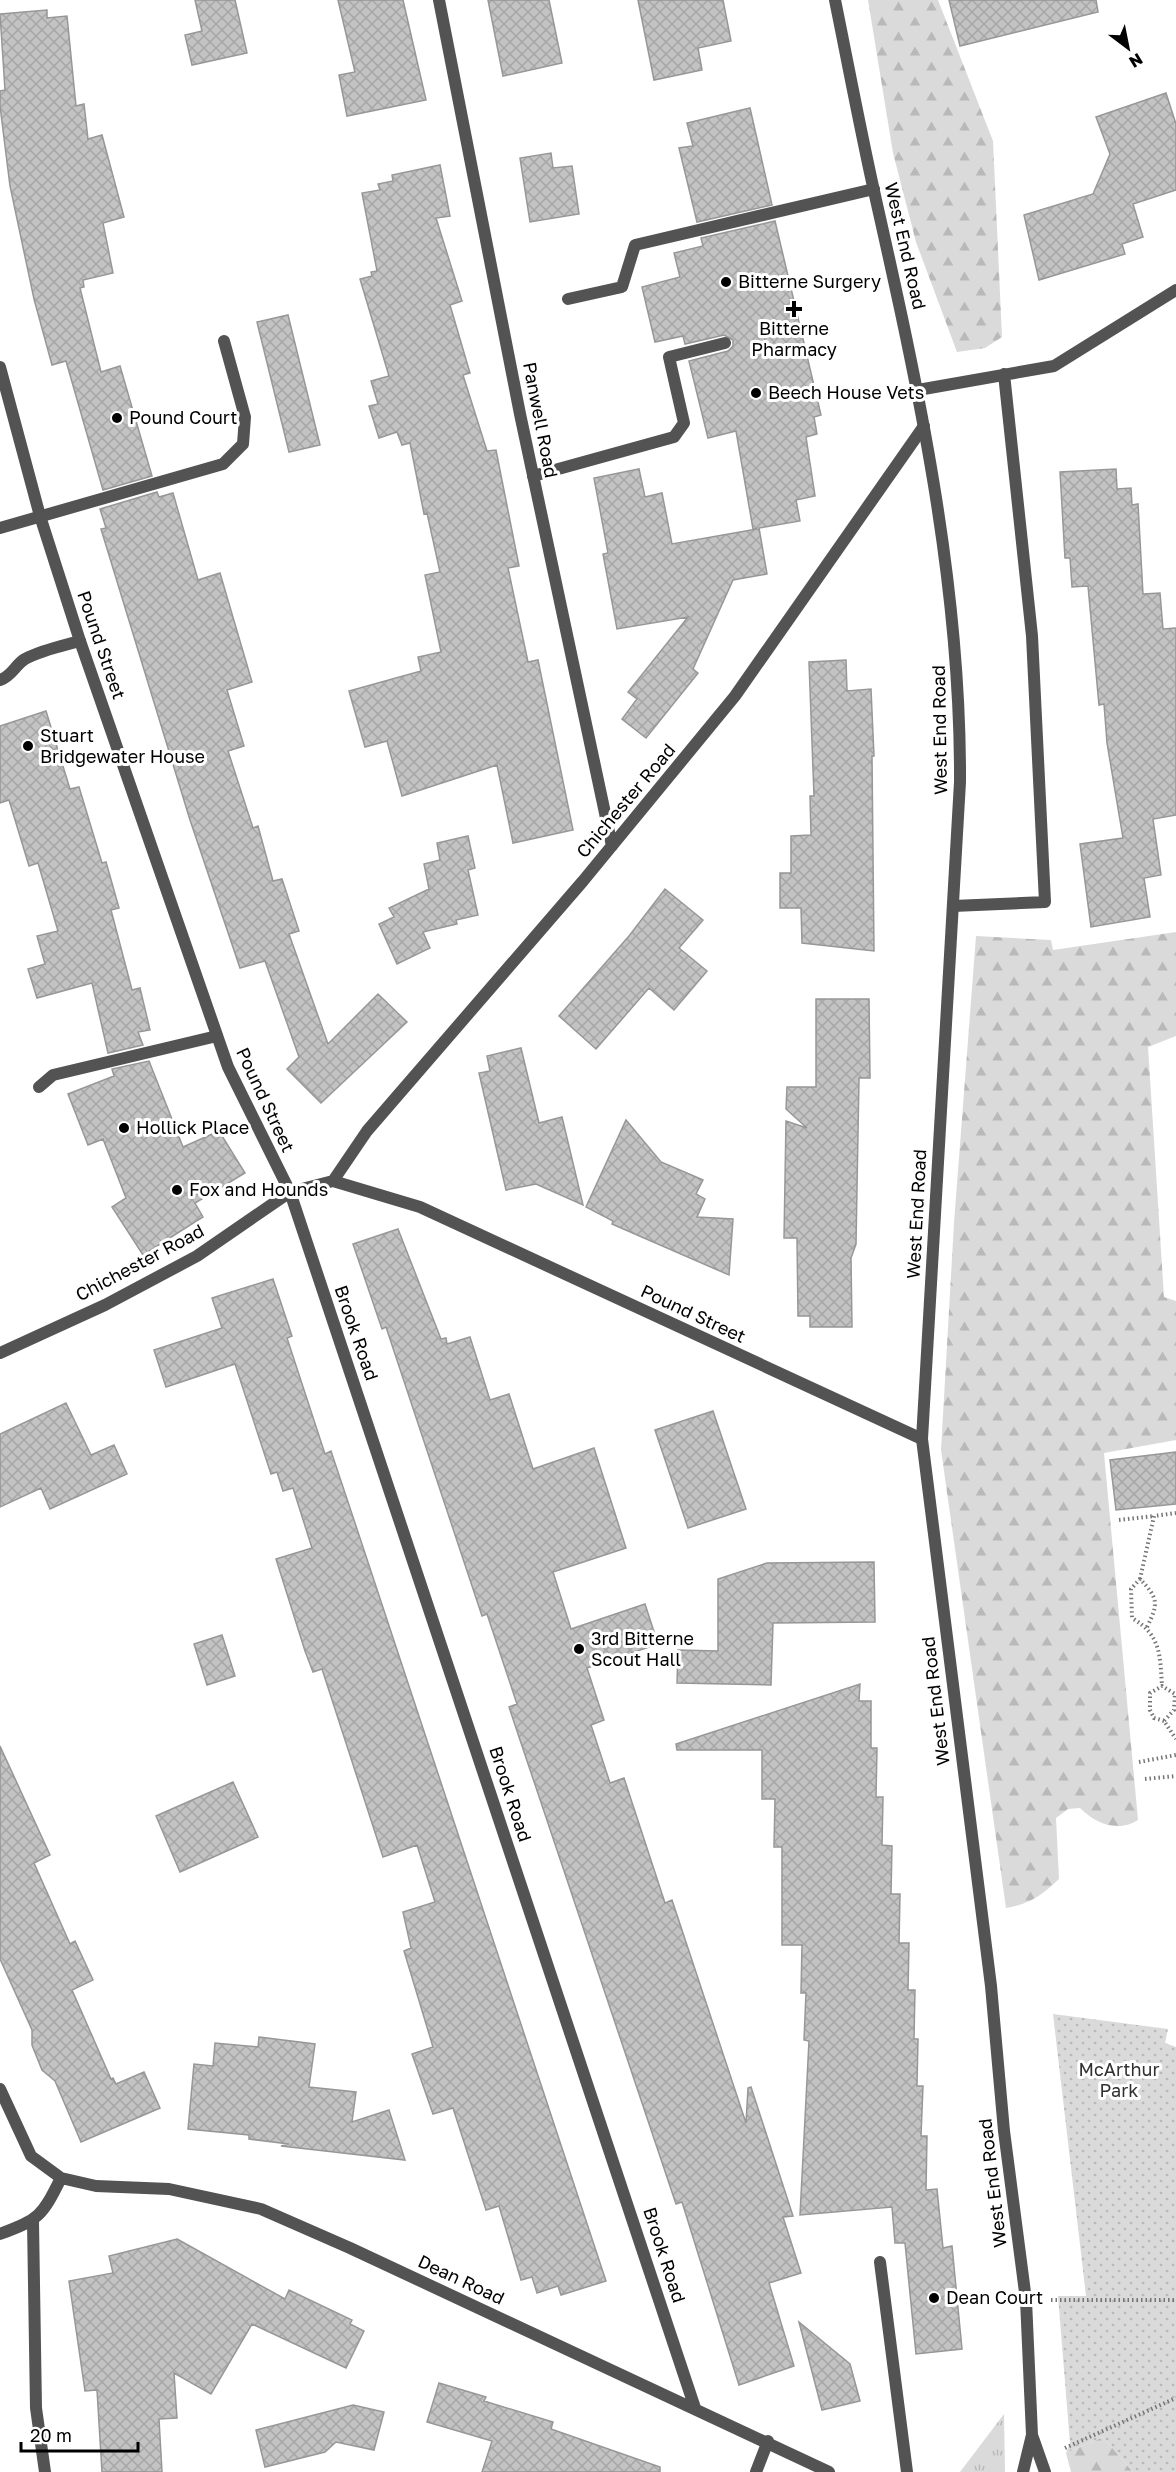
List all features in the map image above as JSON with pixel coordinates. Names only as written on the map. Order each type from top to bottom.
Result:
[{"type":"street","name":"Panwell Road","points":[[439,0],[532,476],[612,846]]},
{"type":"street","name":"West End Road","points":[[835,0],[918,390],[944,536],[960,698],[960,782],[922,1439],[991,1986],[1004,2131],[1026,2300],[1032,2435],[1023,2472]]},
{"type":"street","points":[[568,299],[622,287],[635,245],[874,189]]},
{"type":"street","points":[[918,390],[1054,366],[1176,290]]},
{"type":"street","points":[[0,528],[223,464],[243,444],[245,417],[224,340]]},
{"type":"street","points":[[532,476],[674,437],[684,423],[669,357],[725,343]]},
{"type":"street","name":"Pound Street","points":[[0,367],[40,516],[80,641],[217,1036],[228,1067],[290,1192]]},
{"type":"street","points":[[953,906],[1045,902],[1032,636],[1004,374]]},
{"type":"street","name":"Chichester Road","points":[[333,1181],[367,1131],[612,846],[735,696],[924,426]]},
{"type":"street","points":[[0,680],[8,678],[22,661],[35,654],[80,641]]},
{"type":"street","points":[[39,1087],[53,1075],[217,1036]]},
{"type":"street","points":[[290,1192],[333,1181]]},
{"type":"street","name":"Pound Street","points":[[333,1181],[420,1207],[922,1439]]},
{"type":"street","name":"Chichester Road","points":[[0,1353],[105,1305],[197,1256],[290,1192]]},
{"type":"street","name":"Brook Road","points":[[290,1192],[695,2408]]},
{"type":"street","name":"Dean Road","points":[[0,2089],[32,2156],[61,2178],[96,2186],[169,2189],[261,2209],[768,2441],[829,2472]]},
{"type":"street","points":[[0,2234],[33,2222],[48,2204],[61,2178]]},
{"type":"street","points":[[33,2222],[36,2408],[45,2472]]},
{"type":"street","points":[[880,2262],[908,2472]]},
{"type":"street","name":"West End Road","points":[[1032,2435],[1045,2472]]},
{"type":"street","points":[[756,2472],[768,2441]]},
{"type":"path","points":[[1119,1520],[1176,1513]]},
{"type":"path","points":[[1154,1516],[1140,1579],[1131,1589],[1131,1609],[1132,1618],[1147,1627],[1159,1649],[1162,1686]]},
{"type":"path","points":[[1140,1579],[1154,1594],[1155,1610],[1147,1627]]},
{"type":"path","points":[[1162,1686],[1175,1694],[1174,1710],[1164,1721]]},
{"type":"path","points":[[1162,1686],[1150,1693],[1150,1710],[1154,1718],[1164,1721],[1176,1739]]},
{"type":"path","points":[[1139,1762],[1176,1755]]},
{"type":"path","points":[[1145,1779],[1176,1776]]},
{"type":"path","points":[[1026,2300],[1176,2300]]},
{"type":"path","points":[[1032,2435],[1064,2449],[1176,2398]]},
{"type":"green space","points":[[868,0],[938,0],[993,141],[1002,337],[985,348],[957,352],[916,242],[893,153]]},
{"type":"green space","points":[[1176,932],[1176,1036],[1148,1047],[1164,1297],[1176,1301],[1176,1440],[1104,1453],[1138,1820],[1123,1826],[1108,1825],[1086,1814],[1080,1808],[1068,1809],[1056,1818],[1059,1879],[1035,1898],[1006,1908],[941,1450],[954,1223],[976,936],[1051,940],[1053,950]]},
{"type":"green space","name":"McArthur Park","points":[[1053,2014],[1168,2029],[1165,2043],[1176,2047],[1176,2472],[1133,2472],[1103,2437],[1066,2453],[1070,2443],[1058,2296],[1086,2296]]},
{"type":"green space","points":[[1004,2414],[1005,2472],[960,2472]]},
{"type":"green space","points":[[1103,2437],[1133,2472],[1071,2472],[1066,2453]]},
{"type":"building","points":[[195,0],[235,0],[247,53],[192,65],[185,35],[202,31]]},
{"type":"building","points":[[338,0],[403,0],[426,100],[347,116],[339,75],[355,72]]},
{"type":"building","points":[[488,0],[549,0],[562,63],[503,76]]},
{"type":"building","points":[[638,0],[723,0],[731,41],[698,48],[702,70],[654,80]]},
{"type":"building","points":[[949,0],[1096,0],[1098,12],[960,46]]},
{"type":"building","points":[[47,10],[47,18],[67,16],[76,106],[84,104],[88,139],[102,135],[124,217],[103,223],[113,273],[83,280],[84,287],[80,288],[101,372],[120,366],[152,476],[103,490],[66,361],[52,365],[34,299],[10,186],[0,106],[0,91],[5,90],[0,14]]},
{"type":"building","points":[[1166,93],[1176,124],[1176,190],[1133,204],[1143,237],[1122,244],[1125,254],[1039,280],[1024,215],[1093,194],[1110,154],[1096,117]]},
{"type":"building","points":[[750,108],[772,205],[697,222],[679,148],[693,146],[687,123]]},
{"type":"building","points":[[551,153],[553,168],[572,166],[579,214],[530,222],[520,158]]},
{"type":"building","points":[[440,165],[450,216],[436,218],[462,301],[450,305],[470,373],[463,375],[487,451],[496,450],[519,566],[508,568],[528,662],[538,660],[573,830],[513,843],[497,765],[402,796],[387,741],[365,747],[349,691],[421,671],[418,657],[441,652],[425,575],[440,572],[427,513],[424,514],[410,443],[402,445],[397,432],[379,438],[369,406],[378,404],[371,381],[389,376],[360,279],[372,276],[371,272],[377,271],[362,193],[380,190],[378,184],[393,181],[392,175]]},
{"type":"building","points":[[775,221],[821,415],[814,417],[817,434],[806,437],[815,496],[796,500],[800,521],[759,528],[767,574],[733,580],[693,669],[698,673],[646,738],[622,719],[637,699],[628,692],[688,617],[617,629],[603,554],[608,553],[594,478],[639,469],[645,497],[662,493],[672,544],[757,529],[753,529],[736,431],[708,438],[689,361],[728,351],[733,346],[733,340],[724,335],[685,344],[683,336],[655,342],[642,287],[680,277],[674,253],[703,246],[701,238]]},
{"type":"building","points":[[288,315],[320,445],[289,452],[257,322]]},
{"type":"building","points":[[1116,469],[1117,489],[1131,488],[1132,505],[1138,504],[1143,594],[1160,593],[1163,629],[1176,628],[1176,815],[1153,819],[1161,875],[1144,878],[1150,917],[1091,927],[1080,844],[1123,838],[1107,743],[1104,704],[1099,705],[1088,586],[1072,587],[1070,558],[1065,558],[1060,472]]},
{"type":"building","points":[[157,492],[159,497],[173,493],[198,580],[220,573],[252,682],[227,690],[244,746],[228,751],[253,828],[258,826],[273,881],[282,879],[299,931],[289,934],[328,1044],[378,994],[407,1022],[321,1103],[287,1069],[299,1057],[265,961],[240,968],[190,820],[101,529],[106,528],[100,509]]},
{"type":"building","points":[[846,660],[847,691],[871,689],[874,756],[872,756],[874,951],[802,943],[801,908],[780,908],[780,873],[791,873],[791,836],[811,835],[810,796],[814,796],[809,662]]},
{"type":"building","points":[[46,711],[70,789],[79,787],[102,863],[106,862],[119,908],[111,910],[132,990],[140,988],[150,1030],[138,1032],[143,1045],[108,1053],[92,983],[37,998],[28,969],[45,964],[37,936],[58,931],[38,863],[29,866],[9,800],[0,803],[0,726]]},
{"type":"building","points":[[468,836],[475,868],[468,870],[478,915],[456,920],[457,924],[423,932],[430,948],[397,964],[379,924],[394,917],[389,908],[429,889],[424,864],[440,860],[437,843]]},
{"type":"building","points":[[665,889],[703,920],[679,948],[707,971],[674,1010],[649,988],[596,1049],[559,1016],[629,936]]},
{"type":"building","points":[[816,999],[869,999],[870,1078],[859,1078],[856,1244],[851,1258],[852,1327],[810,1327],[810,1316],[798,1316],[797,1238],[784,1238],[786,1121],[807,1128],[786,1109],[787,1087],[816,1087]]},
{"type":"building","points":[[521,1048],[539,1123],[562,1117],[583,1205],[536,1184],[506,1190],[479,1073],[490,1071],[487,1056]]},
{"type":"building","points":[[149,1061],[183,1147],[219,1131],[245,1173],[195,1203],[203,1217],[143,1255],[112,1207],[126,1198],[103,1139],[88,1145],[68,1094],[114,1076],[112,1069]]},
{"type":"building","points":[[626,1120],[661,1162],[703,1180],[696,1194],[705,1199],[697,1217],[733,1219],[729,1275],[612,1224],[613,1221],[586,1207]]},
{"type":"building","points":[[398,1229],[441,1339],[446,1338],[447,1344],[470,1337],[490,1400],[509,1394],[533,1469],[594,1448],[626,1548],[553,1572],[571,1629],[645,1604],[658,1644],[587,1668],[604,1720],[591,1725],[610,1783],[624,1778],[665,1903],[672,1900],[746,2123],[748,2088],[751,2087],[793,2216],[783,2217],[801,2273],[769,2283],[794,2366],[739,2385],[682,2202],[676,2204],[509,1707],[517,1704],[487,1614],[482,1616],[386,1327],[382,1329],[353,1244]]},
{"type":"building","points":[[273,1279],[292,1336],[287,1338],[325,1454],[331,1451],[606,2281],[561,2295],[558,2286],[537,2293],[532,2277],[521,2280],[499,2206],[486,2210],[453,2108],[433,2114],[412,2054],[433,2047],[404,1951],[411,1948],[403,1912],[435,1902],[417,1845],[383,1857],[322,1669],[313,1672],[305,1651],[276,1559],[312,1548],[293,1488],[283,1491],[277,1472],[271,1474],[235,1364],[166,1387],[154,1350],[222,1328],[212,1298]]},
{"type":"building","points":[[66,1403],[91,1455],[114,1445],[127,1474],[50,1509],[41,1488],[0,1507],[0,1434]]},
{"type":"building","points":[[713,1411],[746,1509],[688,1528],[655,1430]]},
{"type":"building","points":[[1176,1452],[1176,1504],[1116,1510],[1110,1460]]},
{"type":"building","points":[[874,1562],[875,1622],[773,1623],[771,1685],[677,1683],[678,1650],[718,1651],[718,1579],[767,1563]]},
{"type":"building","points":[[222,1635],[235,1676],[207,1685],[194,1644]]},
{"type":"building","points":[[860,1684],[859,1701],[871,1701],[871,1748],[877,1748],[876,1797],[883,1797],[882,1845],[892,1846],[891,1894],[900,1894],[899,1943],[909,1943],[908,1990],[915,1990],[914,2039],[918,2039],[917,2086],[923,2086],[921,2136],[927,2136],[926,2190],[937,2189],[943,2248],[952,2246],[962,2349],[916,2354],[905,2243],[895,2243],[892,2207],[800,2215],[809,2041],[804,2040],[806,1993],[801,1993],[802,1945],[782,1945],[782,1847],[774,1847],[775,1799],[762,1799],[762,1750],[677,1750],[676,1744]]},
{"type":"building","points":[[0,1746],[50,1855],[34,1863],[70,1944],[75,1941],[93,1980],[72,1990],[111,2079],[113,2078],[116,2084],[144,2072],[160,2108],[81,2142],[55,2081],[42,2070],[32,2045],[32,2030],[0,1959]]},
{"type":"building","points":[[233,1782],[258,1837],[180,1872],[156,1816]]},
{"type":"building","points":[[259,2037],[315,2044],[309,2087],[356,2092],[352,2122],[389,2110],[405,2160],[281,2146],[289,2144],[249,2139],[249,2135],[188,2129],[194,2064],[213,2066],[215,2043],[258,2047]]},
{"type":"building","points":[[177,2239],[285,2299],[289,2290],[352,2320],[350,2324],[364,2331],[346,2368],[252,2324],[211,2394],[174,2373],[177,2418],[159,2419],[162,2472],[102,2472],[97,2390],[85,2391],[69,2281],[113,2273],[109,2256]]},
{"type":"building","points":[[799,2322],[850,2364],[860,2401],[822,2410]]},
{"type":"building","points":[[439,2383],[486,2397],[484,2401],[553,2422],[551,2429],[660,2467],[660,2472],[482,2472],[492,2441],[427,2422]]},
{"type":"building","points":[[353,2405],[384,2412],[374,2450],[336,2442],[325,2452],[265,2467],[256,2430]]},
{"type":"place","name":"Bitterne Surgery","points":[[726,282]]},
{"type":"place","name":"Bitterne Pharmacy","points":[[794,309]]},
{"type":"place","name":"Beech House Vets","points":[[756,393]]},
{"type":"place","name":"Pound Court","points":[[117,418]]},
{"type":"place","name":"Stuart Bridgewater House","points":[[28,746]]},
{"type":"place","name":"Hollick Place","points":[[124,1128]]},
{"type":"place","name":"Fox and Hounds","points":[[177,1190]]},
{"type":"place","name":"3rd Bitterne Scout Hall","points":[[579,1649]]},
{"type":"place","name":"Dean Court","points":[[934,2298]]}]
